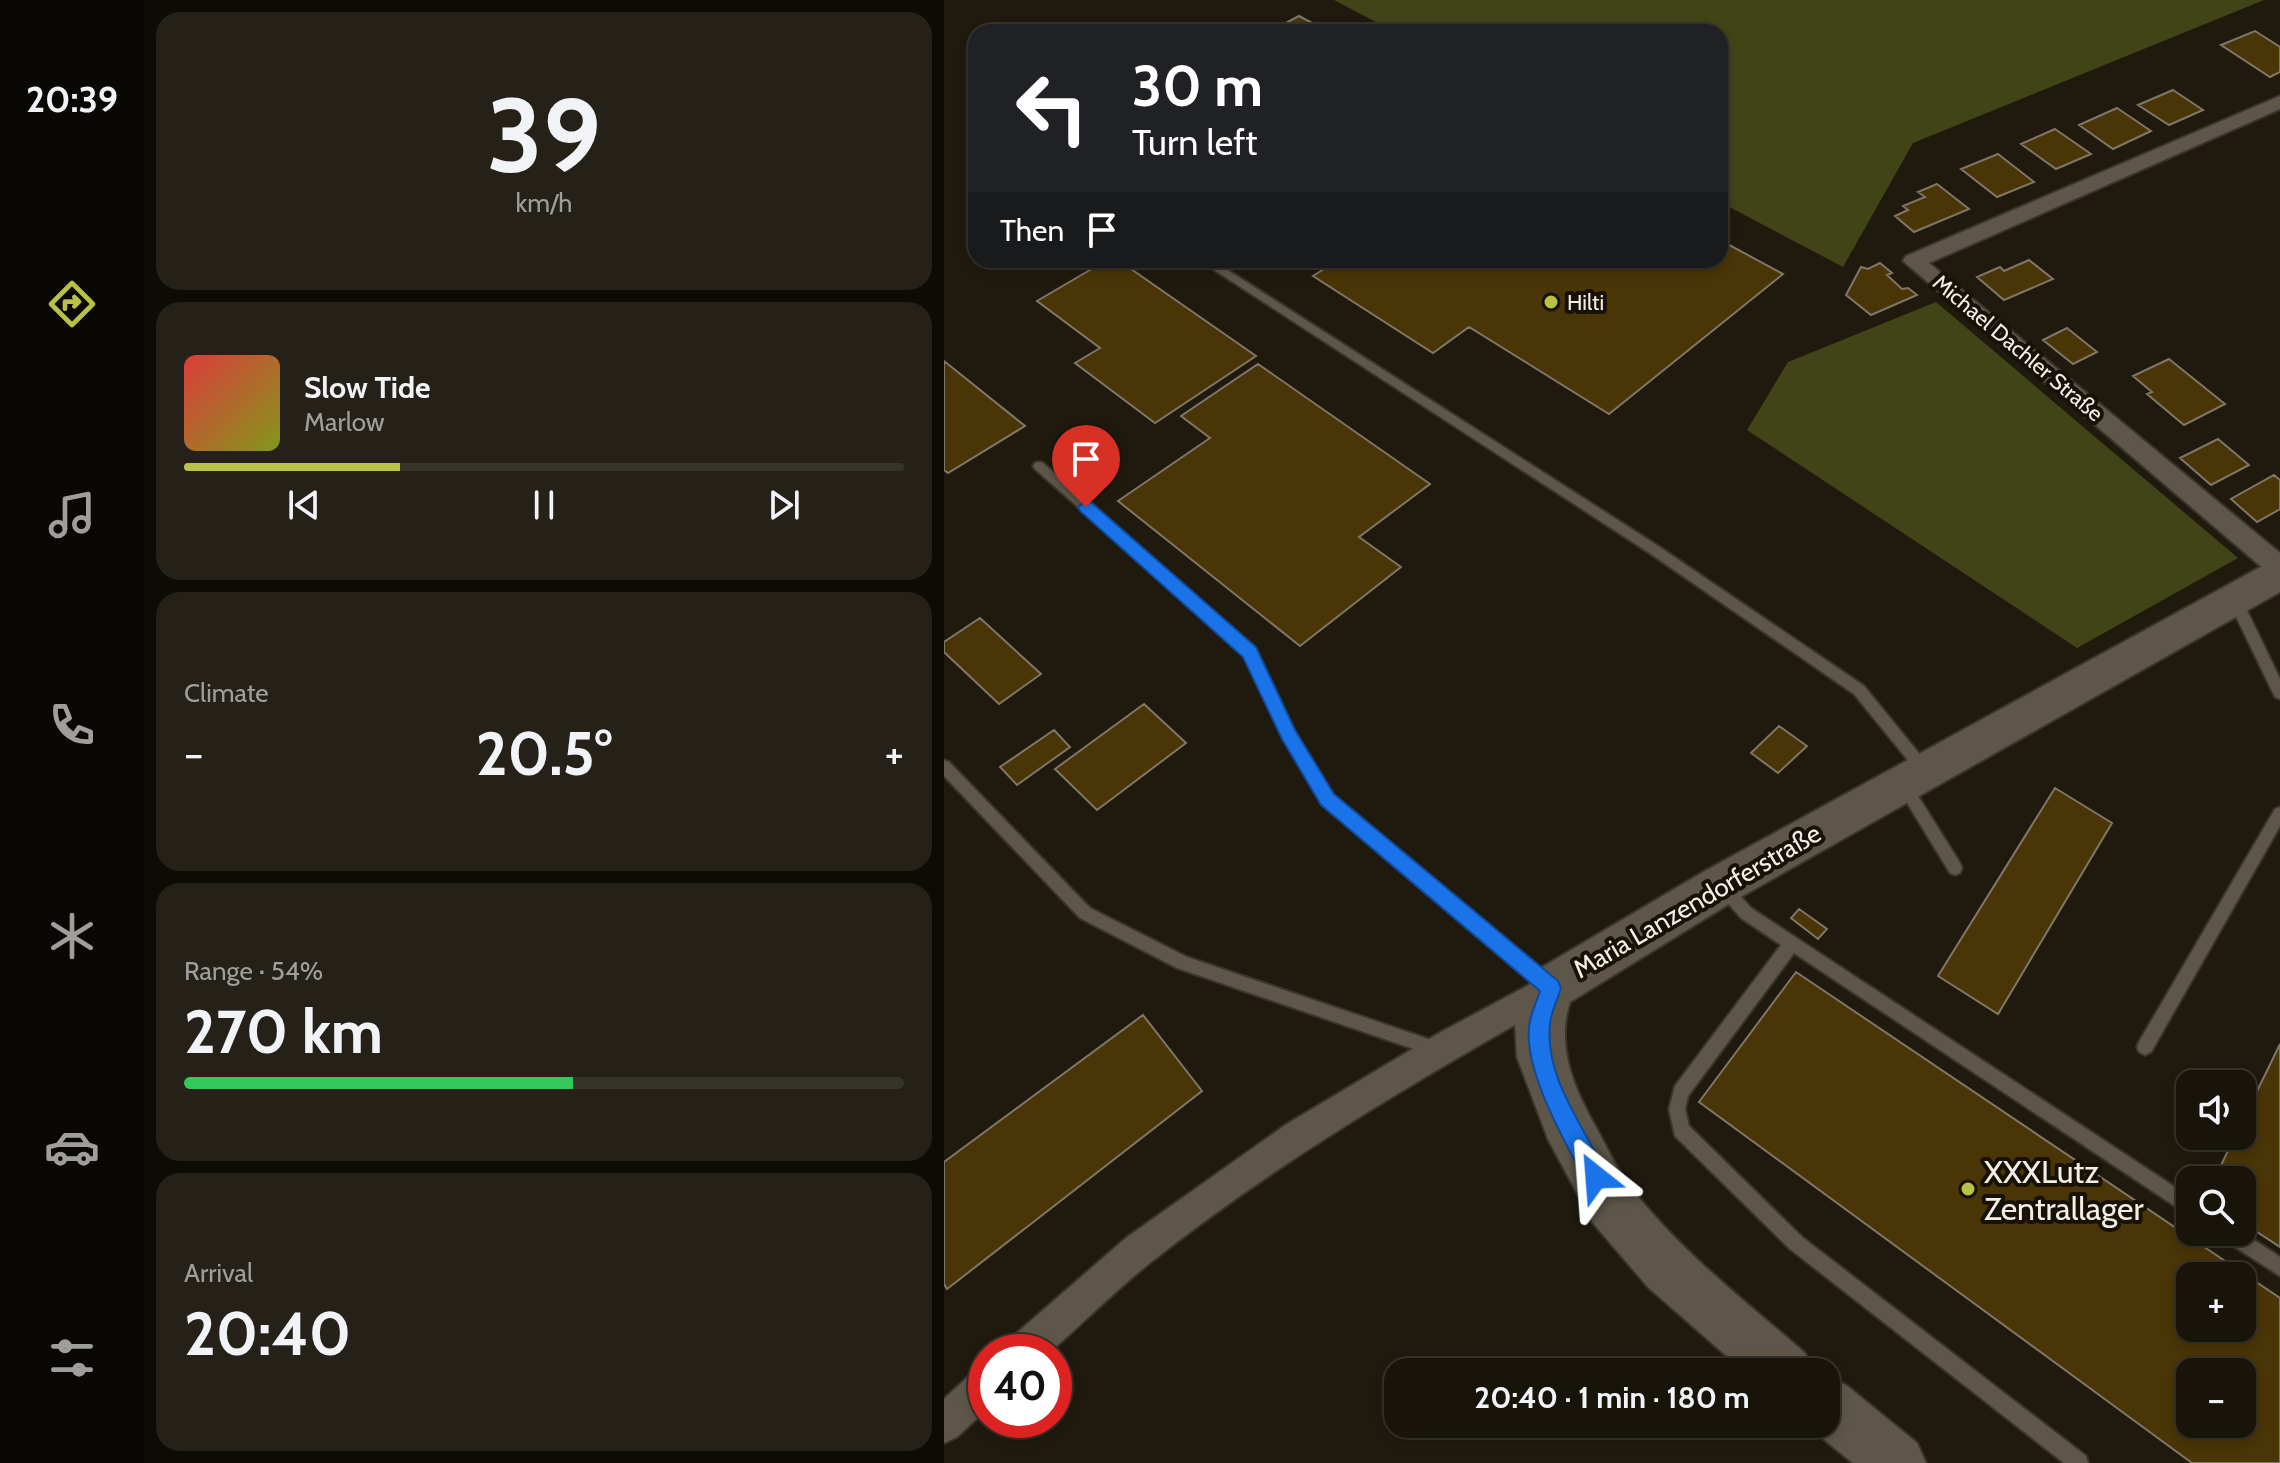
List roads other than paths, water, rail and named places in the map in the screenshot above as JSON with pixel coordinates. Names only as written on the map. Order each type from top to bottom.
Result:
[{"type":"street","name":"Michael Dachler Straße","points":[[2280,102],[1914,261],[2280,571]]},
{"type":"street","name":"Maria Lanzendorferstraße","points":[[1043,1334],[1138,1250],[1299,1136],[1721,885],[2235,600],[2280,571]]},
{"type":"street","points":[[1551,988],[1539,1023],[1541,1057],[1566,1122],[1611,1205],[1667,1268],[1770,1358]]},
{"type":"street","points":[[944,1424],[968,1402]]},
{"type":"street","points":[[1840,1416],[1897,1463]]},
{"type":"lane","points":[[1216,268],[1653,549],[1859,690],[1914,777],[1955,868]]},
{"type":"lane","points":[[1039,466],[1250,652],[1288,734],[1328,800],[1551,988]]},
{"type":"lane","points":[[2235,600],[2280,693]]},
{"type":"lane","points":[[944,766],[1085,913],[1183,963],[1441,1050]]},
{"type":"lane","points":[[2145,1047],[2280,813]]},
{"type":"lane","points":[[1721,885],[1746,913],[2176,1198]]},
{"type":"lane","points":[[1799,948],[1681,1092],[1677,1109],[1681,1130],[1796,1243],[2079,1463]]},
{"type":"lane","points":[[2248,1246],[2280,1267]]},
{"type":"place","name":"Hilti","points":[[1551,302]]},
{"type":"place","name":"XXXLutz Zentrallager","points":[[1968,1189]]}]
